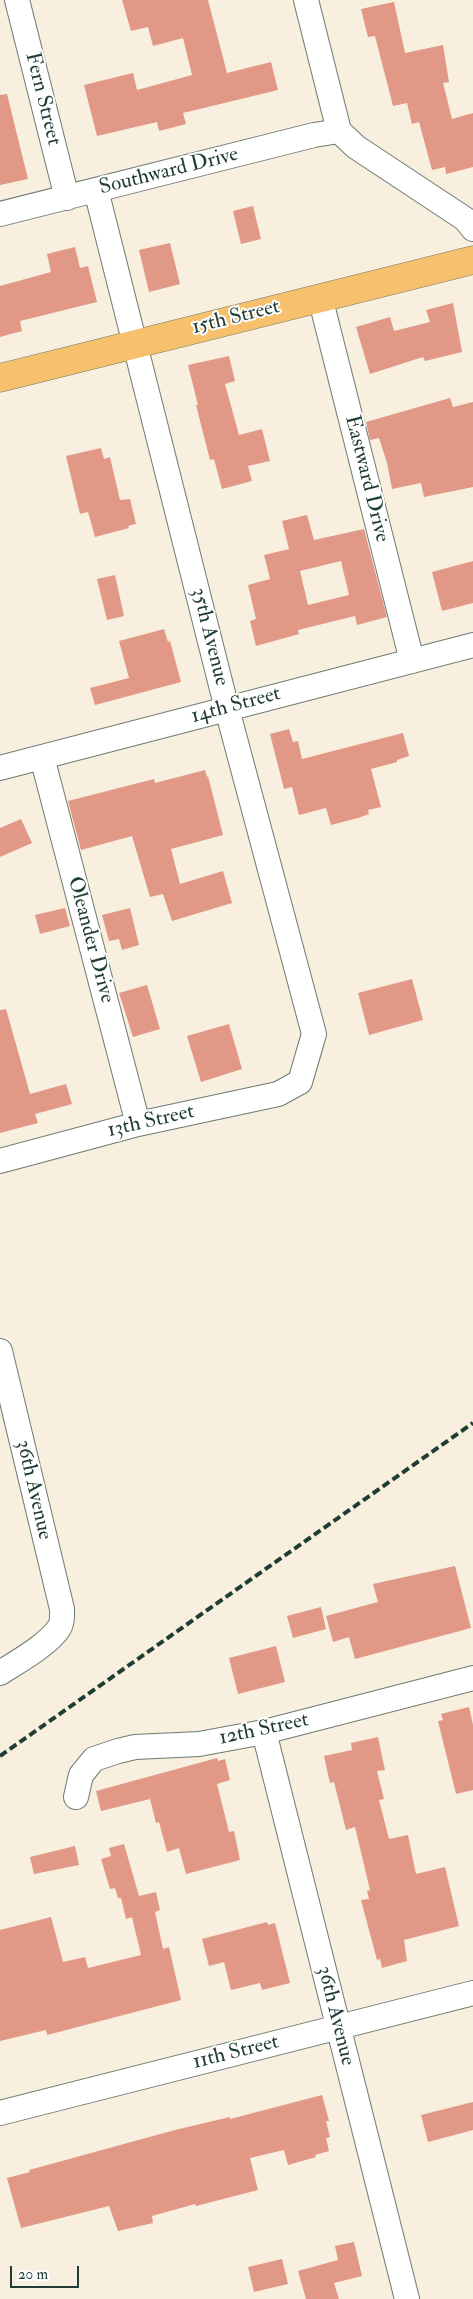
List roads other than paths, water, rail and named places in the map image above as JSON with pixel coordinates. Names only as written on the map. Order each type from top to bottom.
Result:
[{"type":"main road","name":"15th Street","points":[[0,378],[473,260]]},
{"type":"street","name":"Fern Street","points":[[17,0],[66,198]]},
{"type":"street","points":[[306,0],[339,131],[356,147],[465,219],[473,229]]},
{"type":"street","name":"Southward Drive","points":[[0,214],[314,135],[339,131]]},
{"type":"street","name":"35th Avenue","points":[[96,190],[227,709],[314,1034],[300,1082]]},
{"type":"street","name":"Eastward Drive","points":[[320,297],[412,661]]},
{"type":"street","name":"14th Street","points":[[0,768],[473,645]]},
{"type":"street","name":"Oleander Drive","points":[[42,757],[138,1124]]},
{"type":"street","name":"13th Street","points":[[0,1161],[138,1124],[278,1094],[300,1082]]},
{"type":"street","name":"36th Avenue","points":[[0,1351],[62,1609],[62,1621],[59,1629],[44,1643],[0,1673]]},
{"type":"street","name":"12th Street","points":[[76,1797],[81,1775],[94,1759],[135,1747],[199,1744],[264,1732],[473,1678]]},
{"type":"street","name":"36th Avenue","points":[[264,1732],[407,2299]]},
{"type":"street","name":"11th Street","points":[[0,2113],[473,1993]]},
{"type":"railway","points":[[0,1756],[473,1423]]}]
